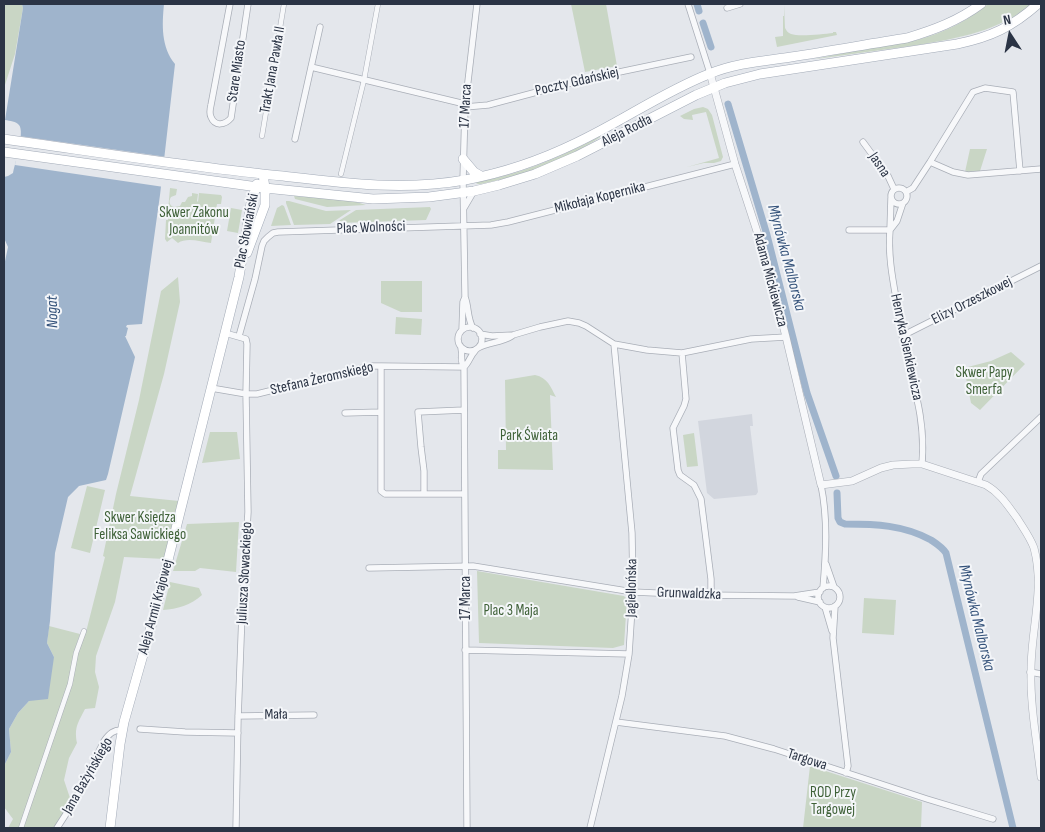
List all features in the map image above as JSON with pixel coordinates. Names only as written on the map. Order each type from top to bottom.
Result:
[{"type":"main road","name":"Aleja Rodła","points":[[5,139],[205,168],[351,184],[434,184],[463,180],[507,170],[576,143],[689,83],[710,74],[738,65],[907,38],[952,23],[981,4]]},
{"type":"main road","name":"Aleja Rodła","points":[[4,152],[260,188],[373,199],[429,198],[474,191],[513,181],[550,168],[696,95],[735,80],[760,74],[975,40],[998,32],[1037,8]]},
{"type":"main road","points":[[463,159],[474,172],[481,176]]},
{"type":"main road","name":"Plac Słowiański","points":[[239,277],[251,203],[260,188],[263,174]]},
{"type":"main road","name":"Plac Słowiański","points":[[211,388],[239,277],[265,205],[260,188]]},
{"type":"main road","name":"Aleja Armii Krajowej","points":[[110,828],[123,730],[154,616],[211,388]]},
{"type":"street","name":"Stare Miasto","points":[[230,4],[210,114],[218,124],[226,123],[231,118],[248,4]]},
{"type":"street","name":"Trakt Jana Pawła II","points":[[262,136],[284,4]]},
{"type":"street","points":[[341,174],[364,80],[378,4]]},
{"type":"street","name":"17 Marca","points":[[462,330],[464,297],[463,159],[465,105],[477,4]]},
{"type":"street","name":"Adama Mickiewicza","points":[[688,4],[735,164],[766,259],[821,485],[826,525],[826,562],[821,590]]},
{"type":"street","points":[[727,8],[740,4]]},
{"type":"street","points":[[295,139],[320,27]]},
{"type":"street","name":"Poczty Gdańskiej","points":[[364,80],[465,105],[488,105],[586,79],[690,56]]},
{"type":"street","points":[[311,67],[364,80]]},
{"type":"street","points":[[906,192],[912,188],[930,162],[972,92],[985,88],[1013,92],[1020,171]]},
{"type":"street","name":"Jasna","points":[[864,142],[888,176],[894,189]]},
{"type":"street","points":[[930,162],[953,172],[968,175],[1041,169]]},
{"type":"street","name":"Mikołaja Kopernika","points":[[464,226],[508,222],[735,164]]},
{"type":"street","points":[[901,188],[906,192],[907,197],[903,203],[896,204],[892,201],[891,193],[894,189],[901,188]]},
{"type":"street","points":[[464,208],[474,191]]},
{"type":"street","name":"Henryka Sienkiewicza","points":[[891,198],[889,241],[891,268],[902,336],[920,411],[923,446],[922,464]]},
{"type":"street","name":"Henryka Sienkiewicza","points":[[890,230],[897,221],[903,203]]},
{"type":"street","name":"Plac Wolności","points":[[278,232],[464,226]]},
{"type":"street","points":[[849,230],[890,230]]},
{"type":"street","name":"Plac Słowiański","points":[[239,336],[262,246],[268,237],[278,232]]},
{"type":"street","name":"Elizy Orzeszkowej","points":[[902,336],[1041,267]]},
{"type":"street","name":"17 Marca","points":[[464,297],[469,320],[473,328]]},
{"type":"street","points":[[480,334],[492,336],[513,335],[568,321],[586,326],[614,344],[647,350],[682,353],[751,339],[786,337]]},
{"type":"street","points":[[465,328],[473,328],[478,331],[482,341],[477,349],[468,351],[461,348],[458,344],[458,337],[465,328]]},
{"type":"street","points":[[226,333],[239,336]]},
{"type":"street","points":[[464,367],[468,364],[472,354],[484,344],[507,339],[513,335]]},
{"type":"street","name":"Juliusza Słowackiego","points":[[236,828],[238,716],[248,512],[246,339],[239,336]]},
{"type":"street","name":"Jagiellońska","points":[[590,828],[622,696],[629,654],[633,592],[632,533],[614,344]]},
{"type":"street","name":"17 Marca","points":[[461,348],[461,362],[464,367],[467,828]]},
{"type":"street","points":[[682,353],[686,399],[673,428],[678,470],[680,475],[694,484],[701,500],[711,580],[711,595]]},
{"type":"street","points":[[382,366],[381,491],[385,494],[464,494]]},
{"type":"street","name":"Stefana Żeromskiego","points":[[211,388],[257,394],[360,368],[382,366],[464,367]]},
{"type":"street","points":[[424,494],[424,470],[418,412],[464,410]]},
{"type":"street","points":[[345,413],[381,412]]},
{"type":"street","points":[[978,482],[981,474],[1041,417]]},
{"type":"street","points":[[821,485],[852,481],[881,468],[893,465],[922,464],[986,485],[993,489],[1009,506],[1027,534],[1039,564],[1039,591],[1030,672],[1041,777]]},
{"type":"street","name":"Adama Mickiewicza","points":[[826,562],[834,587]]},
{"type":"street","name":"Grunwaldzka","points":[[369,568],[475,566],[633,592],[794,596],[821,590]]},
{"type":"street","points":[[833,638],[818,597],[821,590],[828,586],[834,587],[838,591],[840,598],[835,606],[833,638],[848,766],[846,772]]},
{"type":"street","name":"Grunwaldzka","points":[[794,596],[822,604]]},
{"type":"street","points":[[822,604],[828,608],[835,606]]},
{"type":"street","points":[[21,828],[70,684],[76,653],[84,631]]},
{"type":"street","points":[[466,650],[629,654]]},
{"type":"street","points":[[1030,672],[1041,674]]},
{"type":"street","name":"Mała","points":[[238,716],[314,715]]},
{"type":"street","name":"Targowa","points":[[616,722],[725,736],[774,749],[993,819]]},
{"type":"street","points":[[140,729],[238,733]]},
{"type":"street","name":"Jana Bażyńskiego","points":[[57,828],[75,800],[108,735],[115,731],[123,730]]},
{"type":"shaded area","points":[[752,414],[753,426],[750,426],[758,492],[756,495],[714,499],[707,493],[698,421]]},
{"type":"green space","points":[[4,4],[22,4],[23,8],[15,54],[4,88]]},
{"type":"green space","points":[[571,4],[606,4],[617,66],[585,72]]},
{"type":"green space","points":[[784,4],[785,28],[790,33],[805,35],[836,32],[837,35],[777,47],[775,37],[783,36]]},
{"type":"green space","points":[[988,4],[1032,4],[1006,21],[963,36],[918,45],[815,59],[910,42],[927,37],[959,23]]},
{"type":"green space","points":[[703,107],[708,109],[712,115],[723,157],[721,161],[714,163],[687,167],[719,158],[706,112],[692,115],[693,120],[684,119],[680,116]]},
{"type":"green space","points":[[610,131],[566,157],[542,167],[481,184],[474,182],[527,169],[578,148]]},
{"type":"green space","points":[[970,149],[987,149],[980,171],[965,172]]},
{"type":"green space","name":"Skwer Zakonu Joannitów","points":[[170,188],[177,189],[176,195],[171,197],[170,201],[174,207],[180,206],[188,197],[192,196],[192,193],[198,194],[198,202],[199,193],[221,195],[221,204],[217,204],[211,243],[190,240],[178,243],[172,238],[167,242],[165,239],[166,220],[168,220],[169,212]]},
{"type":"green space","points":[[294,196],[350,200],[366,205],[327,207],[295,199]]},
{"type":"green space","points":[[286,201],[326,211],[351,210],[330,224],[294,225]]},
{"type":"green space","points":[[282,205],[291,225],[271,226],[277,208]]},
{"type":"green space","points":[[430,207],[431,209],[426,220],[338,223],[356,210]]},
{"type":"green space","points":[[231,208],[242,210],[238,233],[227,231]]},
{"type":"green space","name":"Skwer Księdza Feliksa Sawickiego","points":[[178,277],[180,302],[164,374],[130,496],[179,501],[165,559],[124,557],[115,602],[96,656],[95,672],[99,687],[95,708],[85,709],[79,722],[76,729],[77,743],[69,758],[64,780],[71,801],[54,828],[22,828],[72,684],[78,653],[86,632],[105,557],[103,556],[116,494],[139,400],[161,291]]},
{"type":"green space","points":[[381,281],[422,281],[422,312],[401,312],[381,303]]},
{"type":"green space","points":[[396,317],[422,319],[421,335],[395,334]]},
{"type":"green space","name":"Skwer Papy Smerfa","points":[[1011,352],[1025,364],[980,410],[971,403],[964,368],[991,361]]},
{"type":"green space","name":"Park Świata","points":[[535,375],[546,380],[556,397],[550,395],[553,470],[498,469],[498,450],[506,450],[505,380]]},
{"type":"green space","points":[[210,432],[237,432],[240,459],[202,463]]},
{"type":"green space","points":[[694,433],[698,466],[687,467],[683,435]]},
{"type":"green space","points":[[87,486],[105,490],[90,553],[71,548]]},
{"type":"green space","points":[[239,522],[236,572],[200,568],[195,571],[173,571],[187,524]]},
{"type":"green space","name":"Plac 3 Maja","points":[[477,571],[624,596],[627,599],[624,645],[613,648],[479,643]]},
{"type":"green space","points":[[170,582],[199,588],[202,595],[184,606],[163,610]]},
{"type":"green space","points":[[864,598],[896,600],[894,635],[862,633]]},
{"type":"green space","points":[[49,626],[80,634],[74,652],[69,683],[19,828],[8,828],[13,819],[4,807],[4,766],[11,752],[9,729],[18,713],[29,701],[54,657],[47,643]]},
{"type":"green space","name":"ROD Przy Targowej","points":[[810,766],[922,802],[921,828],[803,828]]},
{"type":"water","name":"Nogat","points":[[22,4],[164,4],[163,28],[165,43],[170,57],[175,64],[160,195],[142,324],[127,325],[126,327],[128,328],[125,336],[135,357],[108,474],[106,480],[79,486],[68,497],[55,553],[47,643],[54,657],[48,699],[29,701],[18,713],[9,729],[11,752],[4,766],[4,266],[8,247],[4,238],[4,177],[13,173],[21,134],[18,124],[5,120],[23,8]]},
{"type":"pier","points":[[19,136],[167,157],[164,187],[15,165]]},
{"type":"waterway","name":"Młynówka Malborska","points":[[697,4],[699,11]]},
{"type":"waterway","name":"Młynówka Malborska","points":[[703,23],[711,47]]},
{"type":"waterway","name":"Młynówka Malborska","points":[[728,104],[767,235],[807,393],[836,476]]},
{"type":"waterway","name":"Młynówka Malborska","points":[[837,493],[838,518],[840,522],[900,528],[931,540],[946,553],[1013,828]]}]
